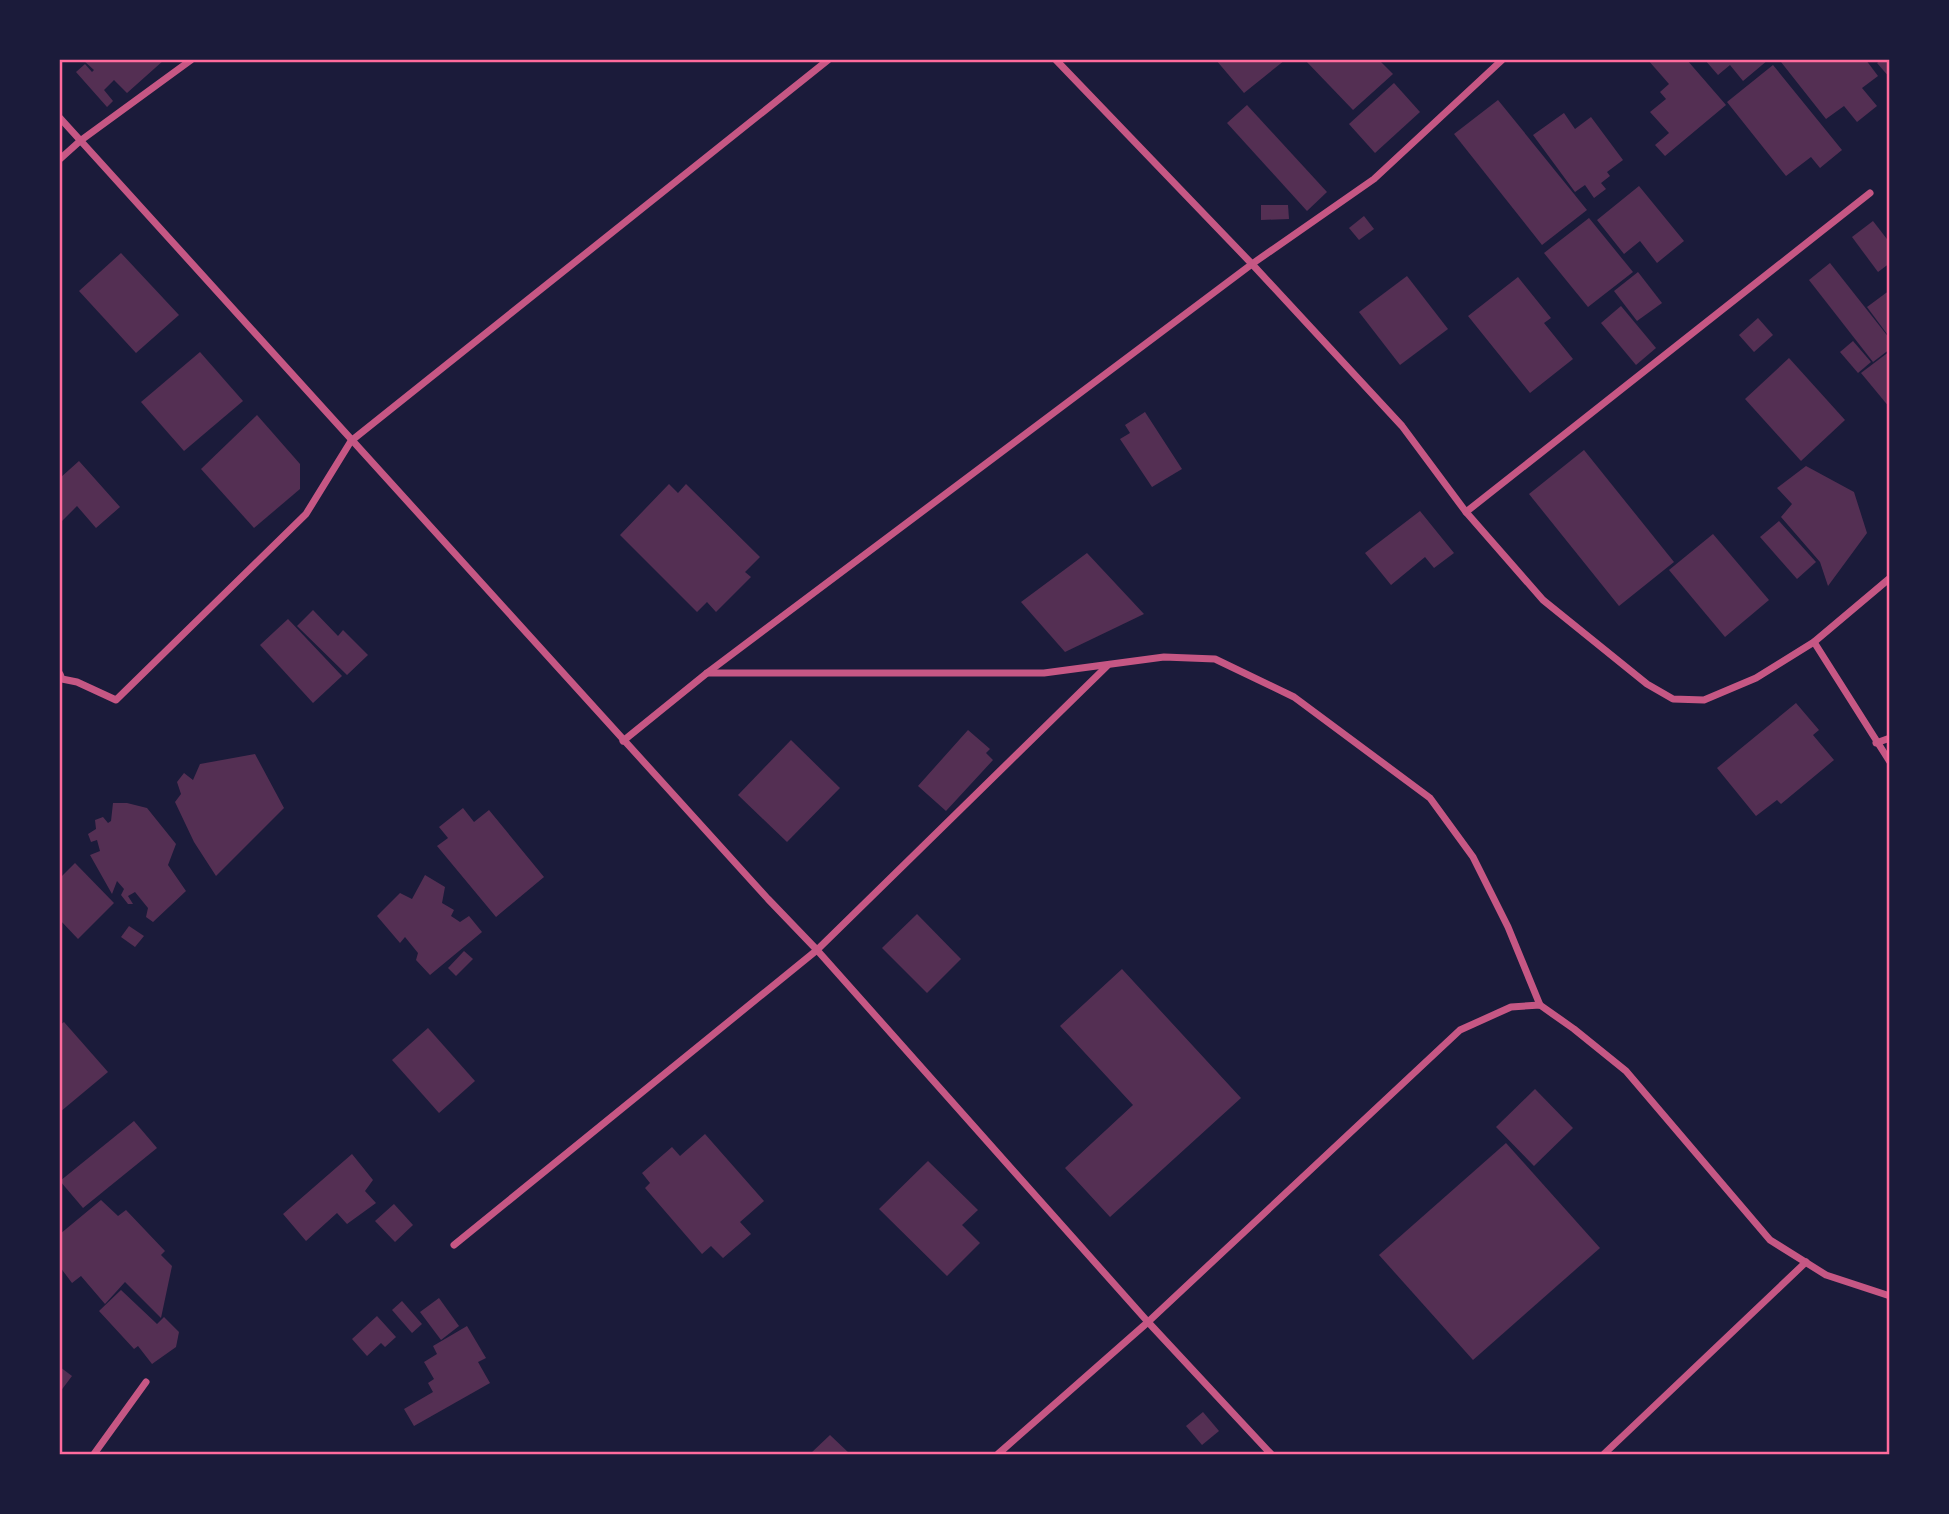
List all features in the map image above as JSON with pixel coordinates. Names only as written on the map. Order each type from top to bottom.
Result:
[{"type":"street","points":[[60,159],[80,141],[191,60]]},
{"type":"street","points":[[60,674],[62,678],[116,700],[306,514],[351,440],[828,60]]},
{"type":"street","points":[[1056,60],[1252,264],[1402,426],[1466,512],[1543,600],[1647,684],[1673,699],[1704,700],[1756,678],[1814,642],[1889,578]]},
{"type":"street","points":[[623,741],[707,673],[1252,264],[1374,179],[1502,60]]},
{"type":"street","points":[[60,118],[623,741],[817,950],[1147,1322],[1271,1454]]},
{"type":"street","points":[[1466,512],[1870,194]]},
{"type":"street","points":[[1814,642],[1889,762]]},
{"type":"street","points":[[707,673],[1044,673],[1164,657],[1214,659],[1294,697],[1430,798],[1473,856],[1508,927],[1540,1005],[1574,1028],[1626,1071],[1770,1240],[1826,1275],[1889,1296]]},
{"type":"street","points":[[454,1245],[817,950],[1108,664]]},
{"type":"street","points":[[1877,743],[1889,738]]},
{"type":"street","points":[[998,1454],[1147,1322],[1460,1030],[1511,1007],[1540,1005]]},
{"type":"street","points":[[1604,1454],[1806,1262]]},
{"type":"street","points":[[94,1454],[146,1382]]},
{"type":"building","points":[[83,60],[164,60],[127,93],[114,80],[104,90],[113,101],[107,107],[76,72],[85,64],[92,72],[94,70]]},
{"type":"building","points":[[1216,60],[1285,60],[1244,93]]},
{"type":"building","points":[[1305,60],[1379,60],[1393,74],[1353,110]]},
{"type":"building","points":[[1648,60],[1687,60],[1726,105],[1665,156],[1655,145],[1669,133],[1650,112],[1666,99],[1660,92],[1669,84]]},
{"type":"building","points":[[1705,60],[1768,60],[1743,81],[1730,65],[1718,75]]},
{"type":"building","points":[[1866,60],[1878,76],[1862,88],[1877,106],[1857,122],[1844,106],[1826,119],[1781,62]]},
{"type":"building","points":[[1890,60],[1890,78],[1877,63]]},
{"type":"building","points":[[1773,65],[1842,150],[1820,168],[1811,157],[1786,176],[1727,102]]},
{"type":"building","points":[[1394,83],[1420,112],[1375,153],[1349,124]]},
{"type":"building","points":[[1498,100],[1587,210],[1542,245],[1454,134]]},
{"type":"building","points":[[1247,105],[1327,192],[1307,211],[1227,123]]},
{"type":"building","points":[[1564,113],[1575,129],[1591,117],[1623,160],[1607,172],[1610,176],[1601,183],[1606,189],[1594,198],[1585,185],[1575,192],[1533,135]]},
{"type":"building","points":[[1639,186],[1684,241],[1657,263],[1640,241],[1624,254],[1597,220]]},
{"type":"building","points":[[1261,205],[1288,205],[1289,219],[1261,220]]},
{"type":"building","points":[[1364,216],[1374,229],[1359,240],[1349,228]]},
{"type":"building","points":[[1589,218],[1633,272],[1588,307],[1544,253]]},
{"type":"building","points":[[1873,221],[1890,243],[1890,263],[1878,272],[1852,237]]},
{"type":"building","points":[[121,253],[179,315],[136,353],[79,291]]},
{"type":"building","points":[[1830,263],[1890,339],[1890,349],[1873,362],[1809,280]]},
{"type":"building","points":[[1638,272],[1662,303],[1637,321],[1614,291]]},
{"type":"building","points":[[1407,276],[1448,329],[1400,365],[1359,312]]},
{"type":"building","points":[[1518,277],[1551,318],[1544,323],[1573,359],[1530,393],[1468,316]]},
{"type":"building","points":[[1890,290],[1890,338],[1867,307]]},
{"type":"building","points":[[1621,306],[1656,348],[1636,365],[1601,323]]},
{"type":"building","points":[[1758,318],[1773,335],[1754,352],[1739,335]]},
{"type":"building","points":[[1853,341],[1871,362],[1858,373],[1840,352]]},
{"type":"building","points":[[1890,351],[1890,408],[1861,373]]},
{"type":"building","points":[[200,352],[243,401],[184,451],[141,402]]},
{"type":"building","points":[[1789,358],[1845,420],[1801,461],[1745,399]]},
{"type":"building","points":[[1145,412],[1182,469],[1152,487],[1120,439],[1130,433],[1125,425]]},
{"type":"building","points":[[257,415],[300,464],[300,489],[254,528],[201,469]]},
{"type":"building","points":[[1584,450],[1674,562],[1619,606],[1529,494]]},
{"type":"building","points":[[79,461],[120,507],[96,528],[77,506],[60,523],[60,478]]},
{"type":"building","points":[[1806,466],[1854,492],[1867,533],[1828,586],[1820,562],[1781,517],[1792,504],[1777,488]]},
{"type":"building","points":[[669,484],[678,493],[686,484],[760,557],[745,572],[751,577],[716,612],[707,602],[697,612],[620,535]]},
{"type":"building","points":[[1420,511],[1454,553],[1434,568],[1425,557],[1391,585],[1365,553]]},
{"type":"building","points":[[1779,521],[1816,562],[1797,579],[1760,537]]},
{"type":"building","points":[[1713,534],[1769,600],[1725,637],[1669,570]]},
{"type":"building","points":[[1087,553],[1144,614],[1065,652],[1021,602]]},
{"type":"building","points":[[313,610],[338,636],[343,630],[368,655],[347,675],[297,626]]},
{"type":"building","points":[[288,619],[342,676],[313,703],[260,645]]},
{"type":"building","points":[[1796,703],[1819,730],[1813,735],[1834,760],[1781,804],[1777,800],[1756,816],[1717,768]]},
{"type":"building","points":[[968,730],[990,749],[986,753],[993,760],[946,811],[918,786]]},
{"type":"building","points":[[791,740],[840,788],[787,842],[738,795]]},
{"type":"building","points":[[255,754],[284,808],[216,876],[194,842],[175,802],[181,794],[177,782],[184,773],[193,780],[200,764]]},
{"type":"building","points":[[113,803],[147,808],[176,844],[168,865],[186,891],[153,922],[146,917],[148,908],[135,892],[128,896],[133,904],[128,904],[121,895],[124,889],[117,881],[112,894],[90,855],[100,851],[97,840],[91,842],[88,834],[96,829],[95,820],[103,817],[108,823],[111,821]]},
{"type":"building","points":[[463,808],[474,822],[489,810],[544,877],[496,917],[437,846],[448,838],[439,827]]},
{"type":"building","points":[[75,863],[114,903],[78,939],[60,920],[60,878]]},
{"type":"building","points":[[425,875],[445,887],[442,903],[454,910],[451,916],[460,922],[469,916],[482,932],[430,975],[416,960],[418,953],[405,937],[400,943],[377,916],[400,893],[412,899]]},
{"type":"building","points":[[917,914],[961,959],[927,993],[882,948]]},
{"type":"building","points":[[129,926],[144,936],[135,947],[121,937]]},
{"type":"building","points":[[464,951],[473,959],[456,976],[448,968]]},
{"type":"building","points":[[1122,969],[1241,1098],[1110,1217],[1065,1168],[1133,1105],[1060,1026]]},
{"type":"building","points":[[64,1022],[108,1072],[60,1112],[60,1025]]},
{"type":"building","points":[[428,1028],[475,1081],[439,1113],[392,1060]]},
{"type":"building","points":[[1535,1089],[1573,1128],[1534,1166],[1496,1127]]},
{"type":"building","points":[[134,1121],[157,1148],[83,1208],[60,1181]]},
{"type":"building","points":[[705,1134],[764,1201],[740,1222],[751,1234],[723,1258],[711,1246],[702,1254],[645,1188],[650,1183],[642,1173],[672,1147],[680,1156]]},
{"type":"building","points":[[1506,1143],[1600,1248],[1473,1360],[1379,1255]]},
{"type":"building","points":[[352,1154],[373,1180],[365,1191],[376,1203],[347,1224],[337,1213],[306,1241],[283,1214]]},
{"type":"building","points":[[928,1161],[978,1210],[962,1225],[980,1243],[947,1276],[879,1209]]},
{"type":"building","points":[[101,1200],[118,1216],[126,1210],[165,1251],[161,1255],[172,1266],[161,1318],[125,1282],[105,1304],[81,1276],[72,1283],[60,1267],[60,1234]]},
{"type":"building","points":[[394,1204],[413,1225],[395,1242],[375,1221]]},
{"type":"building","points":[[121,1290],[157,1324],[164,1317],[179,1332],[176,1347],[152,1364],[138,1346],[134,1349],[99,1311]]},
{"type":"building","points":[[439,1298],[459,1326],[441,1340],[420,1312]]},
{"type":"building","points":[[402,1301],[422,1324],[412,1333],[392,1310]]},
{"type":"building","points":[[377,1316],[396,1337],[385,1347],[381,1343],[367,1356],[352,1339]]},
{"type":"building","points":[[467,1326],[486,1358],[478,1362],[490,1383],[414,1426],[404,1409],[433,1392],[428,1383],[434,1379],[424,1362],[437,1354],[433,1346]]},
{"type":"building","points":[[60,1367],[72,1376],[60,1392]]},
{"type":"building","points":[[1203,1412],[1219,1431],[1202,1445],[1186,1426]]},
{"type":"building","points":[[830,1435],[850,1454],[810,1454]]}]
